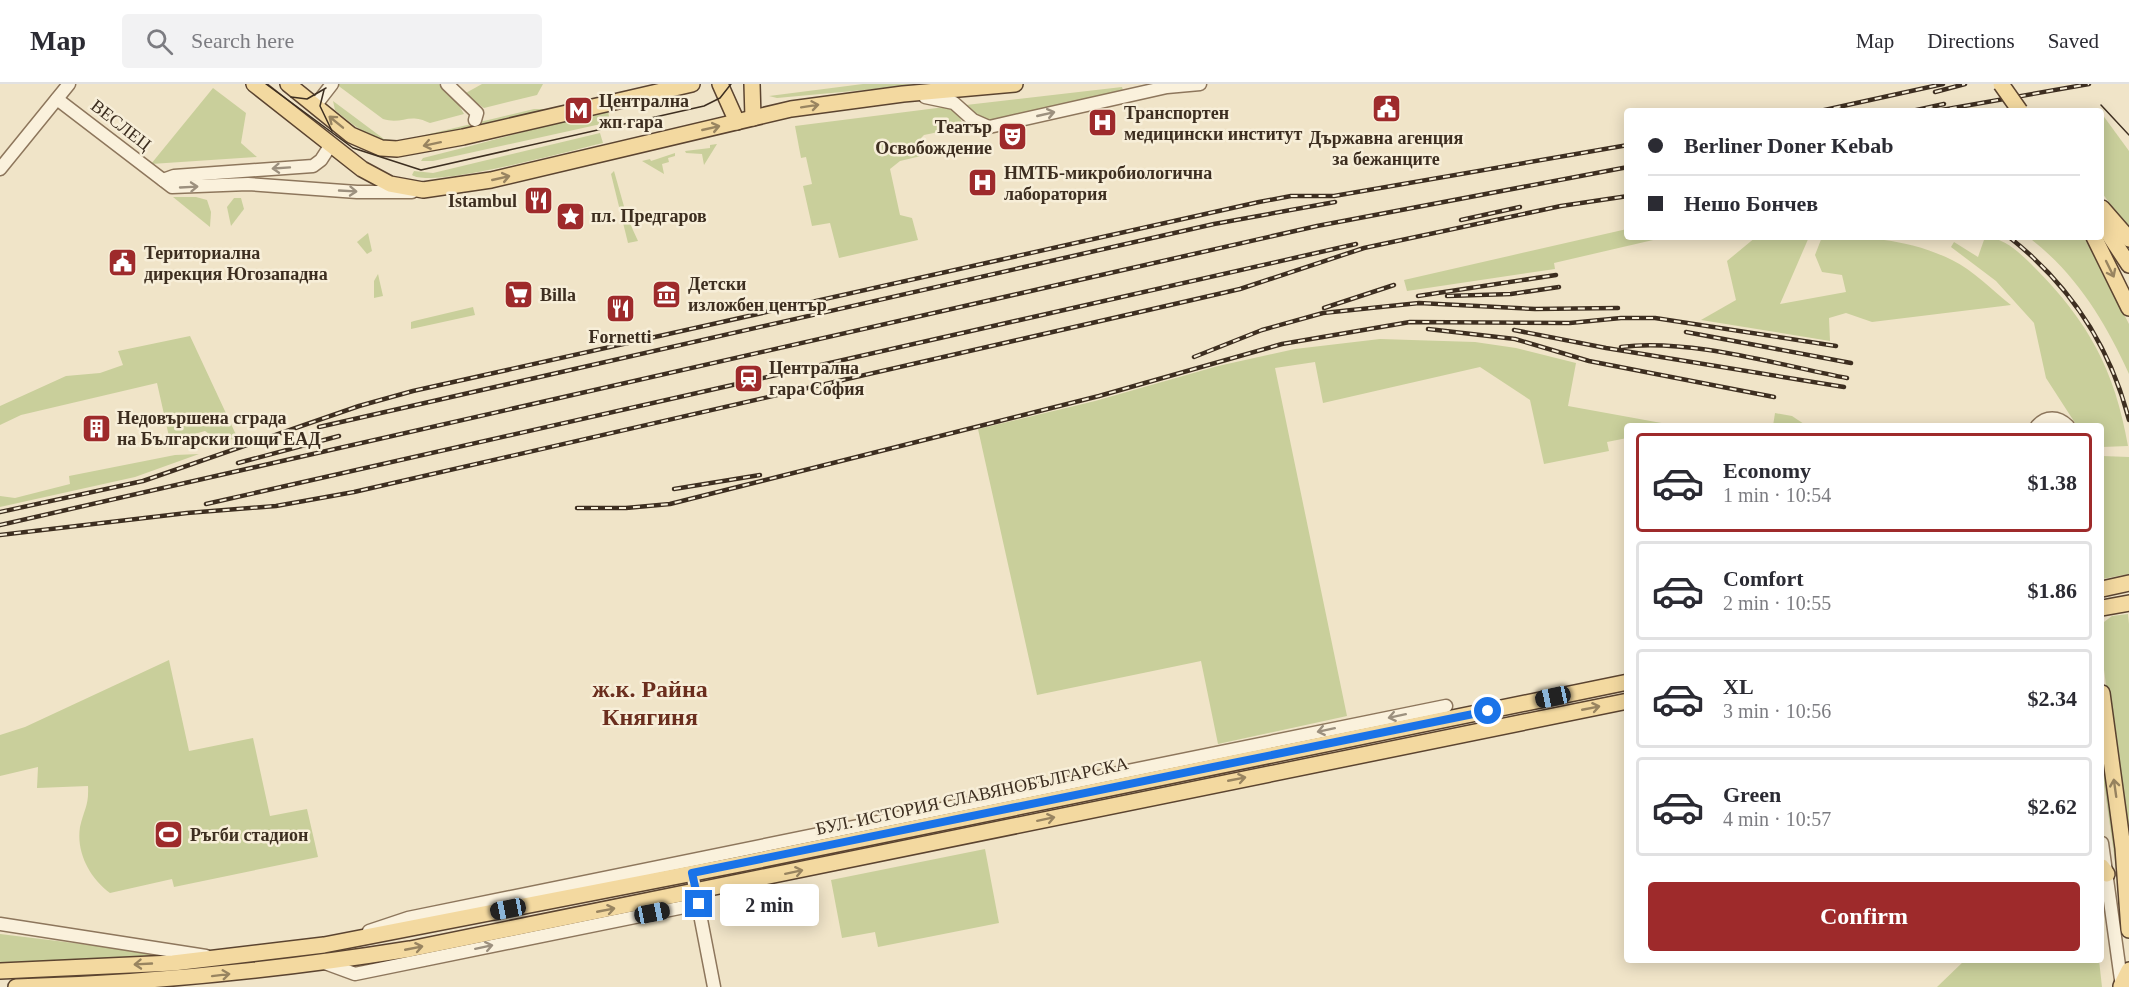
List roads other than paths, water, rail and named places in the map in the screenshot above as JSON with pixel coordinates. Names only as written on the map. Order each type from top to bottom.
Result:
[{"type":"main road","points":[[254,84],[362,169],[390,184],[423,190],[491,180],[753,118],[818,105],[903,94],[1015,84]]},
{"type":"main road","points":[[288,84],[351,135],[381,148],[397,149],[463,137],[692,84]]},
{"type":"main road","points":[[720,84],[737,122]]},
{"type":"main road","points":[[752,84],[753,118]]},
{"type":"main road","points":[[2001,84],[2018,108]]},
{"type":"main road","points":[[2104,210],[2129,239]]},
{"type":"main road","points":[[2104,227],[2129,265]]},
{"type":"main road","points":[[2095,240],[2129,308]]},
{"type":"main road","points":[[2104,589],[2129,583]]},
{"type":"main road","points":[[2104,609],[2129,603]]},
{"type":"main road","name":"БУЛ. ИСТОРИЯ СЛАВЯНОБЪЛГАРСКА","points":[[0,971],[222,958],[324,945],[692,873],[1624,683]]},
{"type":"main road","name":"БУЛ. ИСТОРИЯ СЛАВЯНОБЪЛГАРСКА","points":[[16,987],[106,984],[210,976],[325,963],[410,949],[697,898],[1131,800],[1624,702]]},
{"type":"main road","points":[[2104,708],[2123,848],[2129,930]]},
{"type":"main road","points":[[2121,986],[2129,970]]},
{"type":"street","points":[[0,169],[69,84]]},
{"type":"street","points":[[315,106],[332,84]]},
{"type":"street","points":[[447,84],[477,112],[475,120]]},
{"type":"street","points":[[903,94],[954,103],[973,120],[989,127],[1167,87],[1200,84]]},
{"type":"street","name":"ВЕСЛЕЦ","points":[[57,99],[163,180]]},
{"type":"street","points":[[163,180],[174,176],[313,166],[321,160],[330,146]]},
{"type":"street","points":[[163,180],[173,188],[248,184],[357,192],[423,190]]},
{"type":"street","points":[[2041,423],[2055,418],[2063,423]]},
{"type":"street","name":"БУЛ. ИСТОРИЯ СЛАВЯНОБЪЛГАРСКА","points":[[324,945],[420,915],[1446,706]]},
{"type":"street","points":[[2104,871],[2121,986]]},
{"type":"street","points":[[692,873],[714,987]]},
{"type":"street","name":"БУЛ. ИСТОРИЯ СЛАВЯНОБЪЛГАРСКА","points":[[0,924],[222,958]]},
{"type":"tram line","points":[[266,84],[353,148],[421,170],[704,106],[720,98],[731,84]]},
{"type":"tram line","points":[[291,97],[307,99],[326,88]]},
{"type":"tram line","points":[[324,90],[320,106],[332,131]]},
{"type":"tram line","points":[[2101,105],[2104,108]]},
{"type":"tram line","points":[[2104,108],[2129,135]]},
{"type":"railway","points":[[1834,108],[1943,84]]},
{"type":"railway","points":[[1935,92],[1965,84]]},
{"type":"railway","points":[[1953,108],[2089,84]]},
{"type":"railway","points":[[1926,108],[1944,104]]},
{"type":"railway","points":[[0,512],[143,481],[359,406],[413,391],[1259,202],[1291,196],[1334,196],[1624,146]]},
{"type":"railway","points":[[0,525],[1317,226],[1624,168]]},
{"type":"railway","points":[[0,535],[187,513],[276,506],[354,492],[1240,289],[1364,248],[1561,206],[1624,197]]},
{"type":"railway","points":[[319,427],[1214,224],[1335,202]]},
{"type":"railway","points":[[1461,220],[1520,207]]},
{"type":"railway","points":[[2013,240],[2050,275],[2084,318],[2111,367],[2129,420]]},
{"type":"railway","points":[[206,504],[1356,244]]},
{"type":"railway","points":[[1418,296],[1556,275]]},
{"type":"railway","points":[[1324,308],[1394,285]]},
{"type":"railway","points":[[1447,296],[1511,294],[1559,287]]},
{"type":"railway","points":[[1194,357],[1262,330],[1323,313],[1419,303],[1535,309],[1618,308]]},
{"type":"railway","points":[[577,508],[626,508],[670,504],[1099,396],[1282,344],[1410,322],[1570,323],[1621,318],[1655,318],[1836,346]]},
{"type":"railway","points":[[1428,329],[1515,339],[1589,361],[1774,397]]},
{"type":"railway","points":[[1514,330],[1606,348],[1844,387]]},
{"type":"railway","points":[[1686,332],[1851,363]]},
{"type":"railway","points":[[1621,347],[1647,345],[1704,349],[1847,378]]},
{"type":"railway","points":[[238,463],[339,436]]},
{"type":"railway","points":[[674,489],[760,475]]},
{"type":"place","name":"Държавна агенция за бежанците","points":[[1386,109]]},
{"type":"place","name":"Централна жп гара","points":[[578,111]]},
{"type":"place","name":"Транспортен медицински институт","points":[[1103,123]]},
{"type":"place","name":"Театър Освобождение","points":[[1013,137]]},
{"type":"place","name":"НМТБ-микробиологична лаборатория","points":[[983,183]]},
{"type":"place","name":"Istambul","points":[[538,201]]},
{"type":"place","name":"пл. Предгаров","points":[[570,216]]},
{"type":"place","name":"Териториална дирекция Югозападна","points":[[123,263]]},
{"type":"place","name":"Детски изложбен център","points":[[667,294]]},
{"type":"place","name":"Billa","points":[[519,295]]},
{"type":"place","name":"Fornetti","points":[[620,308]]},
{"type":"place","name":"Централна гара София","points":[[748,378]]},
{"type":"place","name":"Недовършена сграда на Български пощи ЕАД","points":[[96,428]]},
{"type":"place","name":"Ръгби стадион","points":[[169,835]]},
{"type":"district","name":"ж.к. Райна Княгиня","points":[[650,703]]}]
